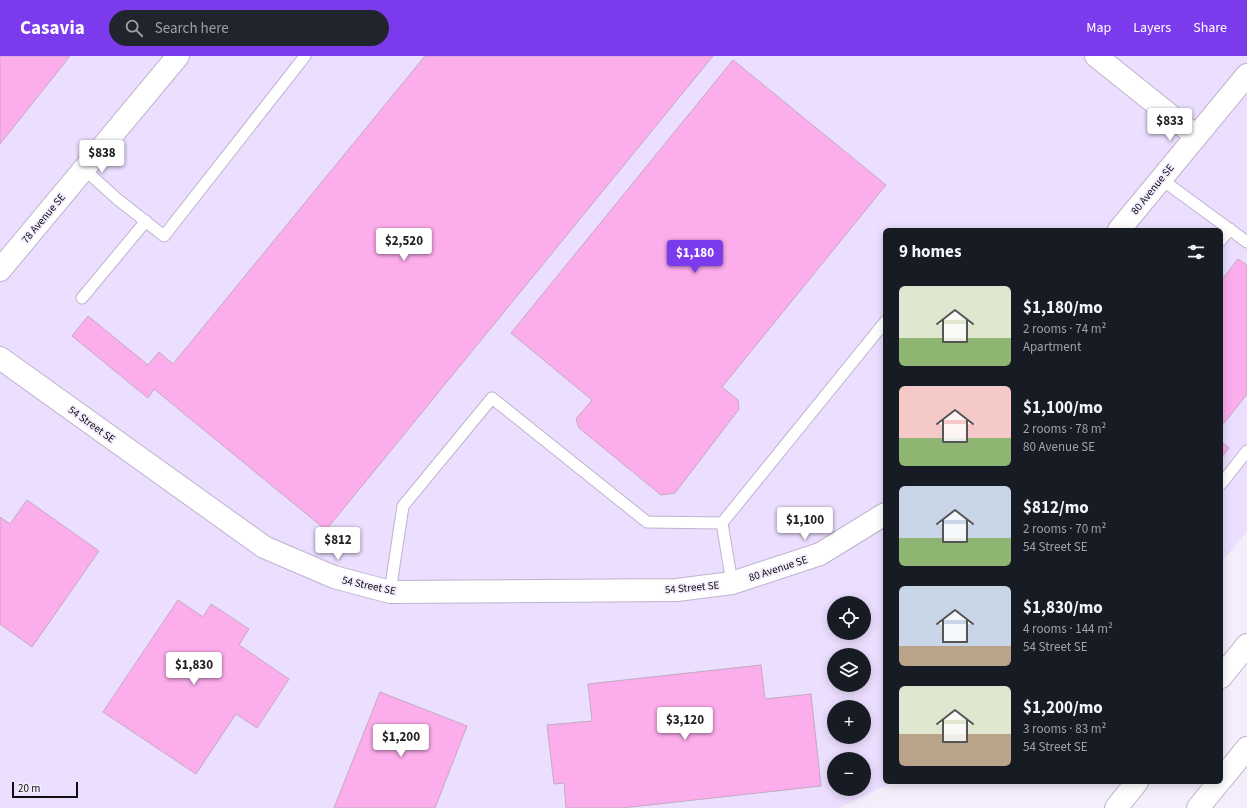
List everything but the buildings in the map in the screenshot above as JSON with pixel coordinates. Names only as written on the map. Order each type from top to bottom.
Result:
[{"type":"street","name":"78 Avenue SE","points":[[0,270],[178,56]]},
{"type":"street","points":[[1096,56],[1196,136]]},
{"type":"street","name":"80 Avenue SE","points":[[1121,228],[1247,75]]},
{"type":"street","name":"54 Street SE","points":[[0,358],[264,547],[334,578],[390,592],[677,590],[732,583]]},
{"type":"street","name":"80 Avenue SE","points":[[732,583],[820,554],[883,515]]},
{"type":"street","points":[[1223,675],[1247,645]]},
{"type":"street","points":[[1223,777],[1247,748]]},
{"type":"street","points":[[1116,808],[1135,784]]},
{"type":"street","points":[[1198,808],[1218,784]]},
{"type":"lane","points":[[84,169],[164,236],[305,56]]},
{"type":"lane","points":[[1161,179],[1247,242]]},
{"type":"lane","points":[[82,298],[146,221]]},
{"type":"lane","points":[[1223,238],[1230,229]]},
{"type":"lane","points":[[732,583],[722,524],[883,324]]},
{"type":"lane","points":[[390,592],[403,506],[492,398],[647,522],[722,524]]},
{"type":"lane","points":[[1223,481],[1247,451]]},
{"type":"shaded area","points":[[0,56],[1247,56],[1247,531],[1223,561],[1223,228],[883,228],[883,784],[889,784],[871,793],[871,752],[827,752],[827,796],[864,796],[839,808],[0,808]]}]
